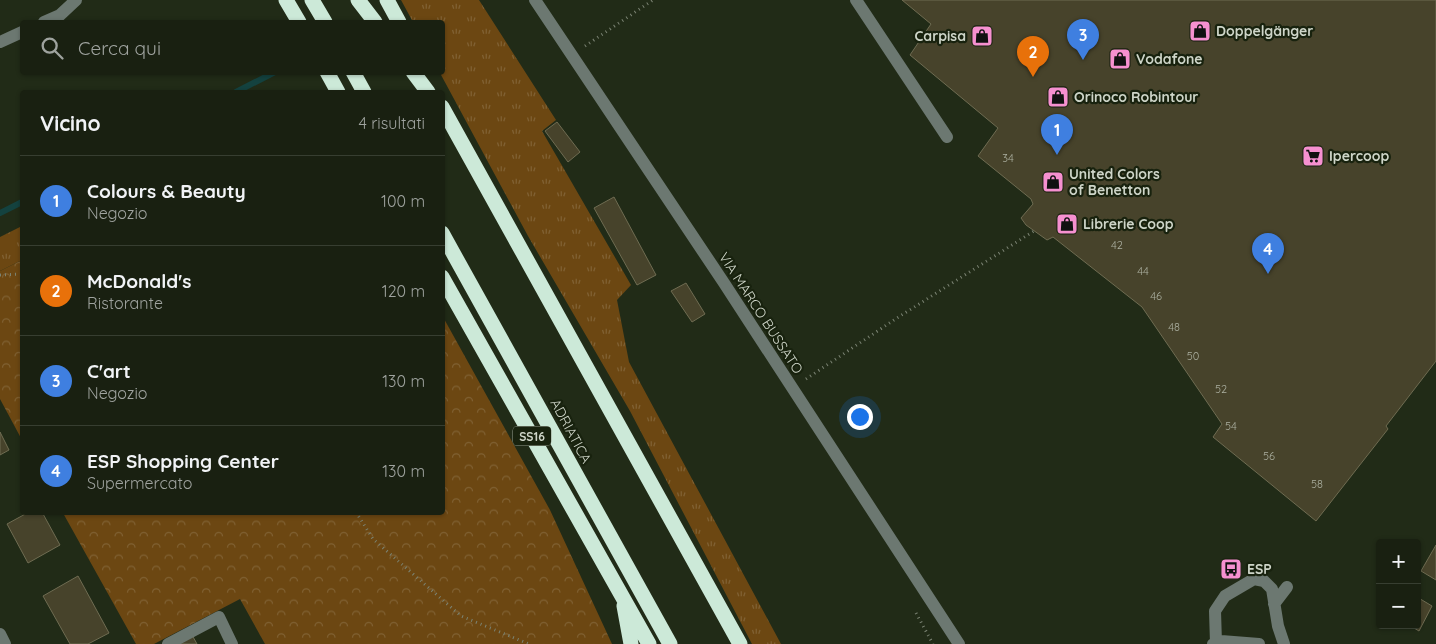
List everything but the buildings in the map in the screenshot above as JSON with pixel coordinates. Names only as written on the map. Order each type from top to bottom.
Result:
[{"type":"highway","points":[[286,0],[298,20]]},
{"type":"highway","points":[[312,0],[323,18]]},
{"type":"highway","points":[[358,0],[373,20]]},
{"type":"highway","points":[[387,0],[398,20]]},
{"type":"highway","points":[[329,75],[337,90]]},
{"type":"highway","points":[[354,75],[362,90]]},
{"type":"highway","points":[[415,75],[426,90]]},
{"type":"highway","points":[[426,75],[434,90]]},
{"type":"highway","points":[[446,117],[740,644]]},
{"type":"highway","name":"ADRIATICA","points":[[445,238],[670,644]]},
{"type":"highway","name":"SS16","points":[[445,283],[650,644]]},
{"type":"highway","name":"SS16","points":[[622,595],[631,644]]},
{"type":"street","points":[[49,20],[60,15],[76,0]]},
{"type":"street","name":"VIA MARCO BUSSATO","points":[[535,0],[960,644]]},
{"type":"street","points":[[856,0],[946,136]]},
{"type":"street","points":[[0,42],[20,33]]},
{"type":"street","points":[[1259,644],[1238,641],[1215,643],[1214,611],[1225,596],[1254,579],[1264,581],[1272,589],[1278,626],[1284,644]]},
{"type":"street","points":[[1274,604],[1287,587]]},
{"type":"street","points":[[168,644],[218,617],[232,644]]},
{"type":"street","points":[[0,634],[5,644]]},
{"type":"path","points":[[572,55],[653,0]]},
{"type":"path","points":[[792,388],[897,318],[1034,231]]},
{"type":"path","points":[[0,275],[20,274]]},
{"type":"path","points":[[358,515],[373,539],[462,616],[529,644]]},
{"type":"path","points":[[914,608],[933,644]]},
{"type":"green space","points":[[401,0],[479,0],[556,120],[542,131],[631,285],[617,300],[629,362],[781,644],[752,644],[630,411],[528,236],[441,75],[445,75],[445,20],[412,20]]},
{"type":"green space","points":[[20,227],[20,261],[0,271],[0,237]]},
{"type":"green space","points":[[20,261],[20,436],[0,399],[0,271]]},
{"type":"green space","points":[[445,321],[550,510],[612,644],[265,644],[240,599],[154,644],[136,644],[64,515],[445,515]]},
{"type":"waterway","points":[[240,90],[269,75]]},
{"type":"waterway","points":[[0,213],[20,203]]},
{"type":"place","name":"Doppelgänger","points":[[1200,31]]},
{"type":"place","name":"Carpisa","points":[[982,36]]},
{"type":"place","name":"Vodafone","points":[[1120,59]]},
{"type":"place","name":"C'art","points":[[1083,60]]},
{"type":"place","name":"McDonald's","points":[[1033,77]]},
{"type":"place","name":"Orinoco Robintour","points":[[1058,97]]},
{"type":"place","name":"Colours & Beauty","points":[[1057,155]]},
{"type":"place","name":"Ipercoop","points":[[1313,156]]},
{"type":"place","name":"United Colors of Benetton","points":[[1053,182]]},
{"type":"place","name":"Librerie Coop","points":[[1067,224]]},
{"type":"place","name":"ESP Shopping Center","points":[[1268,274]]},
{"type":"place","name":"ESP","points":[[1231,569]]}]
